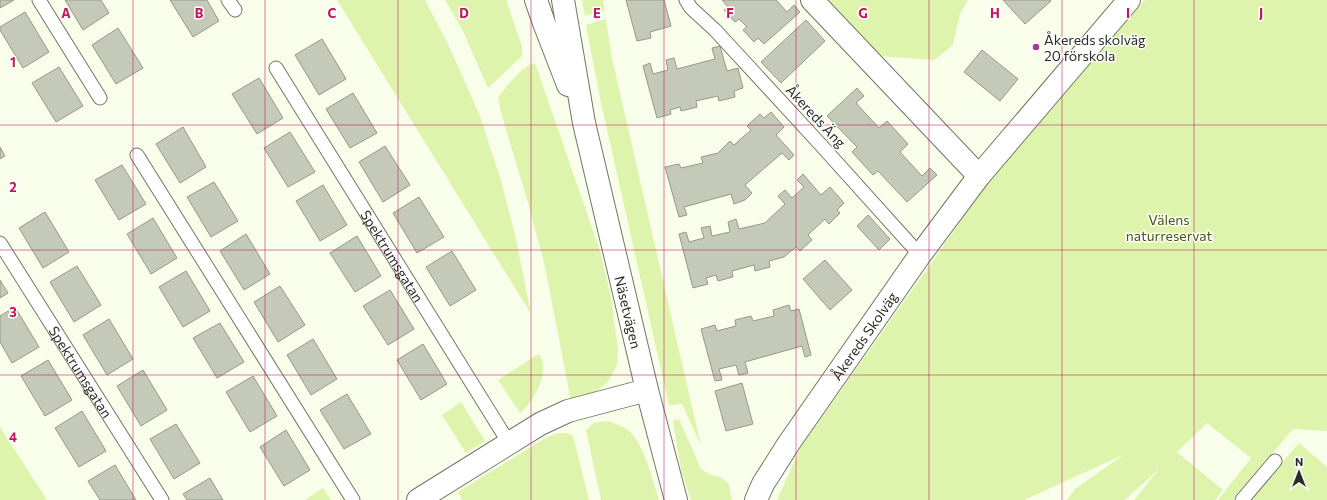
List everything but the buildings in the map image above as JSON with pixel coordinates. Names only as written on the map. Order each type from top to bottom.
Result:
[{"type":"street","name":"Näsetvägen","points":[[536,0],[584,123]]},
{"type":"street","name":"Näsetvägen","points":[[563,0],[584,123],[647,390],[676,500]]},
{"type":"street","points":[[812,0],[979,176]]},
{"type":"street","name":"Åkereds Skolväg","points":[[756,500],[763,484],[789,443],[920,255],[979,176],[1130,0]]},
{"type":"street","points":[[418,500],[540,424],[568,412],[647,390]]},
{"type":"lane","points":[[39,0],[100,98]]},
{"type":"lane","name":"Åkereds Äng","points":[[686,0],[691,8],[715,30],[920,255]]},
{"type":"lane","name":"Spektrumsgatan","points":[[276,68],[509,443]]},
{"type":"lane","points":[[137,155],[353,500]]},
{"type":"lane","name":"Spektrumsgatan","points":[[0,243],[162,500]]},
{"type":"lane","points":[[1242,500],[1275,461]]},
{"type":"green space","points":[[337,0],[425,0],[448,44],[480,116],[502,184],[516,239],[531,314]]},
{"type":"green space","points":[[445,0],[506,0],[522,46],[522,56],[488,88],[462,29]]},
{"type":"green space","points":[[582,0],[603,0],[605,11],[585,16]]},
{"type":"green space","points":[[823,0],[968,0],[960,14],[953,45],[934,60],[879,56]]},
{"type":"green space","name":"Välens naturreservat","points":[[1145,0],[1327,0],[1327,431],[1293,429],[1233,500],[1218,500],[1251,458],[1207,423],[1177,452],[1223,490],[1215,500],[1134,500],[1160,468],[1125,500],[1067,500],[1075,489],[1123,455],[1024,500],[777,500],[801,447],[990,180],[1060,96]]},
{"type":"green space","points":[[606,19],[612,58],[701,446],[682,404],[669,405],[601,103],[586,25]]},
{"type":"green space","points":[[535,63],[600,251],[611,297],[618,350],[617,365],[608,382],[594,393],[571,401],[545,267],[500,109],[498,97],[520,72]]},
{"type":"green space","points":[[537,355],[540,355],[543,362],[542,378],[535,394],[520,413],[498,380]]},
{"type":"green space","points":[[461,402],[485,441],[466,453],[442,415]]},
{"type":"green space","points":[[679,419],[701,469],[711,475],[721,477],[729,484],[732,500],[691,500],[681,470],[673,421]]},
{"type":"green space","points":[[608,421],[625,428],[640,445],[648,464],[659,500],[601,500],[586,430],[594,423]]},
{"type":"green space","points":[[0,427],[47,500],[0,500]]},
{"type":"green space","points":[[558,433],[567,433],[573,436],[589,500],[462,500],[458,492],[547,437]]},
{"type":"green space","points":[[1299,443],[1327,467],[1327,500],[1250,500]]},
{"type":"green space","points":[[323,488],[331,500],[305,500]]},
{"type":"place","name":"Åkereds skolväg 20 förskola","points":[[1036,47]]}]
